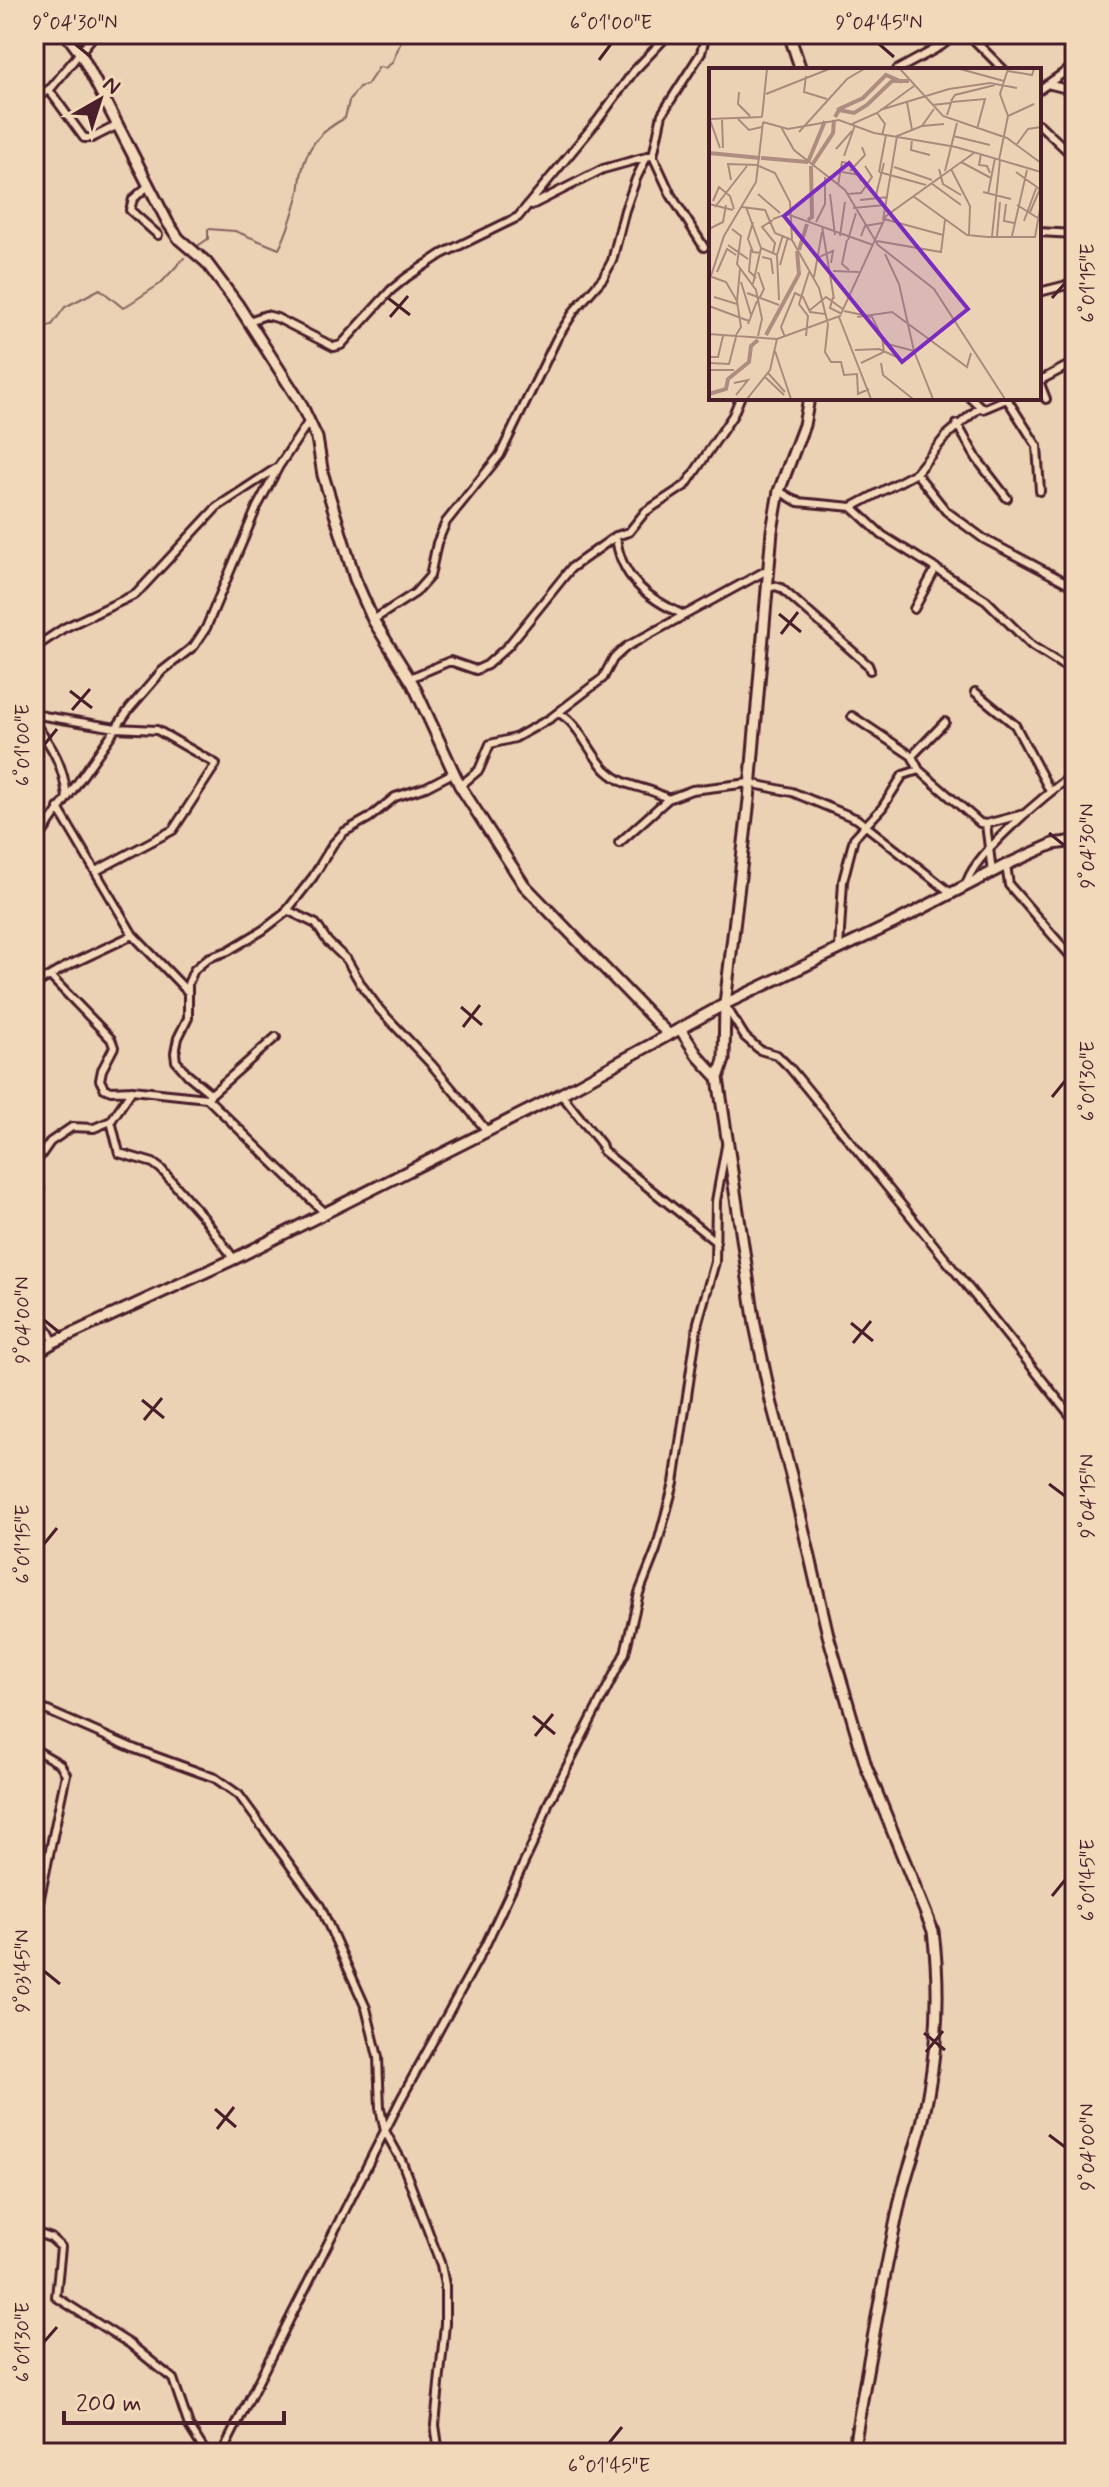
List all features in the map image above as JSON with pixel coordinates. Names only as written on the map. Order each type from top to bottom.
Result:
[{"type":"street","points":[[66,34],[81,54],[116,126],[179,239],[206,262],[249,321],[300,402],[317,438],[323,475],[348,558],[373,620],[410,678],[460,786],[524,885],[669,1035]]},
{"type":"street","points":[[34,100],[49,90],[95,34]]},
{"type":"street","points":[[249,321],[266,315],[277,318],[337,347],[407,277],[458,246],[512,221],[528,207],[619,89],[669,34]]},
{"type":"street","points":[[373,620],[415,593],[430,576],[437,543],[446,522],[500,455],[557,338],[575,310],[603,278],[612,261],[636,179],[650,156],[662,114],[701,53],[706,34]]},
{"type":"street","points":[[789,34],[800,68]]},
{"type":"street","points":[[901,68],[957,34]]},
{"type":"street","points":[[964,34],[1002,68]]},
{"type":"street","points":[[1041,88],[1075,65]]},
{"type":"street","points":[[1047,84],[1075,91]]},
{"type":"street","points":[[49,90],[84,138],[92,138],[116,126]]},
{"type":"street","points":[[1041,126],[1075,158]]},
{"type":"street","points":[[528,207],[603,169],[650,156]]},
{"type":"street","points":[[650,156],[677,207],[704,247]]},
{"type":"street","points":[[148,186],[133,199],[130,210],[158,235]]},
{"type":"street","points":[[1041,233],[1075,234]]},
{"type":"street","points":[[1041,292],[1075,283]]},
{"type":"street","points":[[1041,380],[1073,365]]},
{"type":"street","points":[[1041,386],[1046,399]]},
{"type":"street","points":[[410,678],[450,661],[480,670],[508,646],[571,568],[616,536],[629,532],[645,512],[686,485],[733,415],[739,400]]},
{"type":"street","points":[[809,400],[804,425],[779,491],[725,1004],[724,1060],[718,1078],[755,1325],[828,1635],[866,1766],[933,1931],[935,1948],[937,2004],[932,2074],[880,2294],[853,2453]]},
{"type":"street","points":[[973,400],[986,409],[1004,400]]},
{"type":"street","points":[[1009,400],[1037,446],[1040,491]]},
{"type":"street","points":[[779,491],[798,502],[852,507],[916,473],[957,424],[980,407]]},
{"type":"street","points":[[34,845],[151,683],[194,646],[206,628],[257,507],[309,421]]},
{"type":"street","points":[[957,424],[977,459],[1007,498]]},
{"type":"street","points":[[34,648],[64,628],[136,594],[217,507],[279,466]]},
{"type":"street","points":[[916,473],[946,511],[984,539],[1075,586]]},
{"type":"street","points":[[852,507],[882,535],[986,600],[1032,646],[1075,673]]},
{"type":"street","points":[[616,536],[622,564],[637,586],[666,607],[684,615]]},
{"type":"street","points":[[914,609],[936,568]]},
{"type":"street","points":[[460,786],[479,770],[490,744],[515,738],[558,713],[603,678],[613,659],[626,647],[769,569]]},
{"type":"street","points":[[767,589],[775,586],[781,588],[870,670]]},
{"type":"street","points":[[975,692],[1015,725],[1050,791]]},
{"type":"street","points":[[34,711],[44,716],[116,728],[157,730],[216,764],[173,830],[96,871]]},
{"type":"street","points":[[558,713],[570,719],[588,750],[617,779],[628,786],[659,793],[668,799]]},
{"type":"street","points":[[852,716],[912,756],[919,770],[970,816],[986,824],[1024,814]]},
{"type":"street","points":[[912,756],[945,722]]},
{"type":"street","points":[[34,723],[54,750],[67,798]]},
{"type":"street","points":[[839,948],[847,861],[854,838],[882,808],[903,775],[919,770]]},
{"type":"street","points":[[324,1212],[176,1061],[176,1044],[188,1018],[189,978],[200,963],[263,930],[287,910],[344,832],[369,818],[395,797],[426,787],[453,773]]},
{"type":"street","points":[[966,886],[971,870],[988,850],[1024,814],[1075,773]]},
{"type":"street","points":[[619,843],[668,799],[692,790],[749,783],[792,792],[845,814],[866,826],[951,893]]},
{"type":"street","points":[[58,808],[133,935],[188,992]]},
{"type":"street","points":[[986,824],[992,872]]},
{"type":"street","points":[[34,1354],[234,1259],[561,1094],[725,1004],[1006,865],[1053,844],[1075,841]]},
{"type":"street","points":[[1006,865],[1009,885],[1075,961]]},
{"type":"street","points":[[287,910],[316,924],[328,942],[347,960],[380,1010],[432,1065],[487,1131]]},
{"type":"street","points":[[34,985],[133,935]]},
{"type":"street","points":[[50,976],[111,1039],[114,1047],[100,1080],[104,1088],[111,1091],[209,1096],[276,1037]]},
{"type":"street","points":[[725,1004],[745,1037],[760,1050],[777,1055],[790,1068],[1075,1421]]},
{"type":"street","points":[[681,1030],[697,1055],[718,1078]]},
{"type":"street","points":[[34,1165],[50,1142],[72,1127],[94,1128],[111,1121],[132,1090]]},
{"type":"street","points":[[561,1094],[601,1144],[603,1151],[717,1242]]},
{"type":"street","points":[[111,1121],[119,1153],[153,1163],[161,1169],[204,1218],[234,1259]]},
{"type":"street","points":[[222,2453],[385,2131],[485,1946],[537,1835],[548,1804],[625,1653],[639,1593],[656,1550],[674,1483],[698,1322],[715,1262],[716,1201],[726,1144]]},
{"type":"street","points":[[34,1184],[40,1190],[34,1193]]},
{"type":"street","points":[[34,1305],[54,1342]]},
{"type":"street","points":[[34,1705],[135,1749],[215,1778],[239,1795],[315,1898],[360,1996],[378,2057],[380,2108],[385,2131],[402,2162],[441,2265],[445,2285],[445,2324],[435,2425],[439,2453]]},
{"type":"street","points":[[34,1749],[60,1764],[66,1774],[34,1926]]},
{"type":"street","points":[[34,2232],[51,2238],[61,2247],[56,2297],[130,2344],[173,2379],[189,2426],[206,2453]]},
{"type":"waterway","points":[[196,247],[208,239],[208,229],[235,231],[279,249],[299,194],[303,166],[310,149],[321,135],[345,118],[349,101],[359,87],[367,85],[379,67],[385,68],[392,63],[404,34]]},
{"type":"waterway","points":[[34,331],[52,325],[65,307],[100,289],[123,308],[160,284],[184,258]]}]
